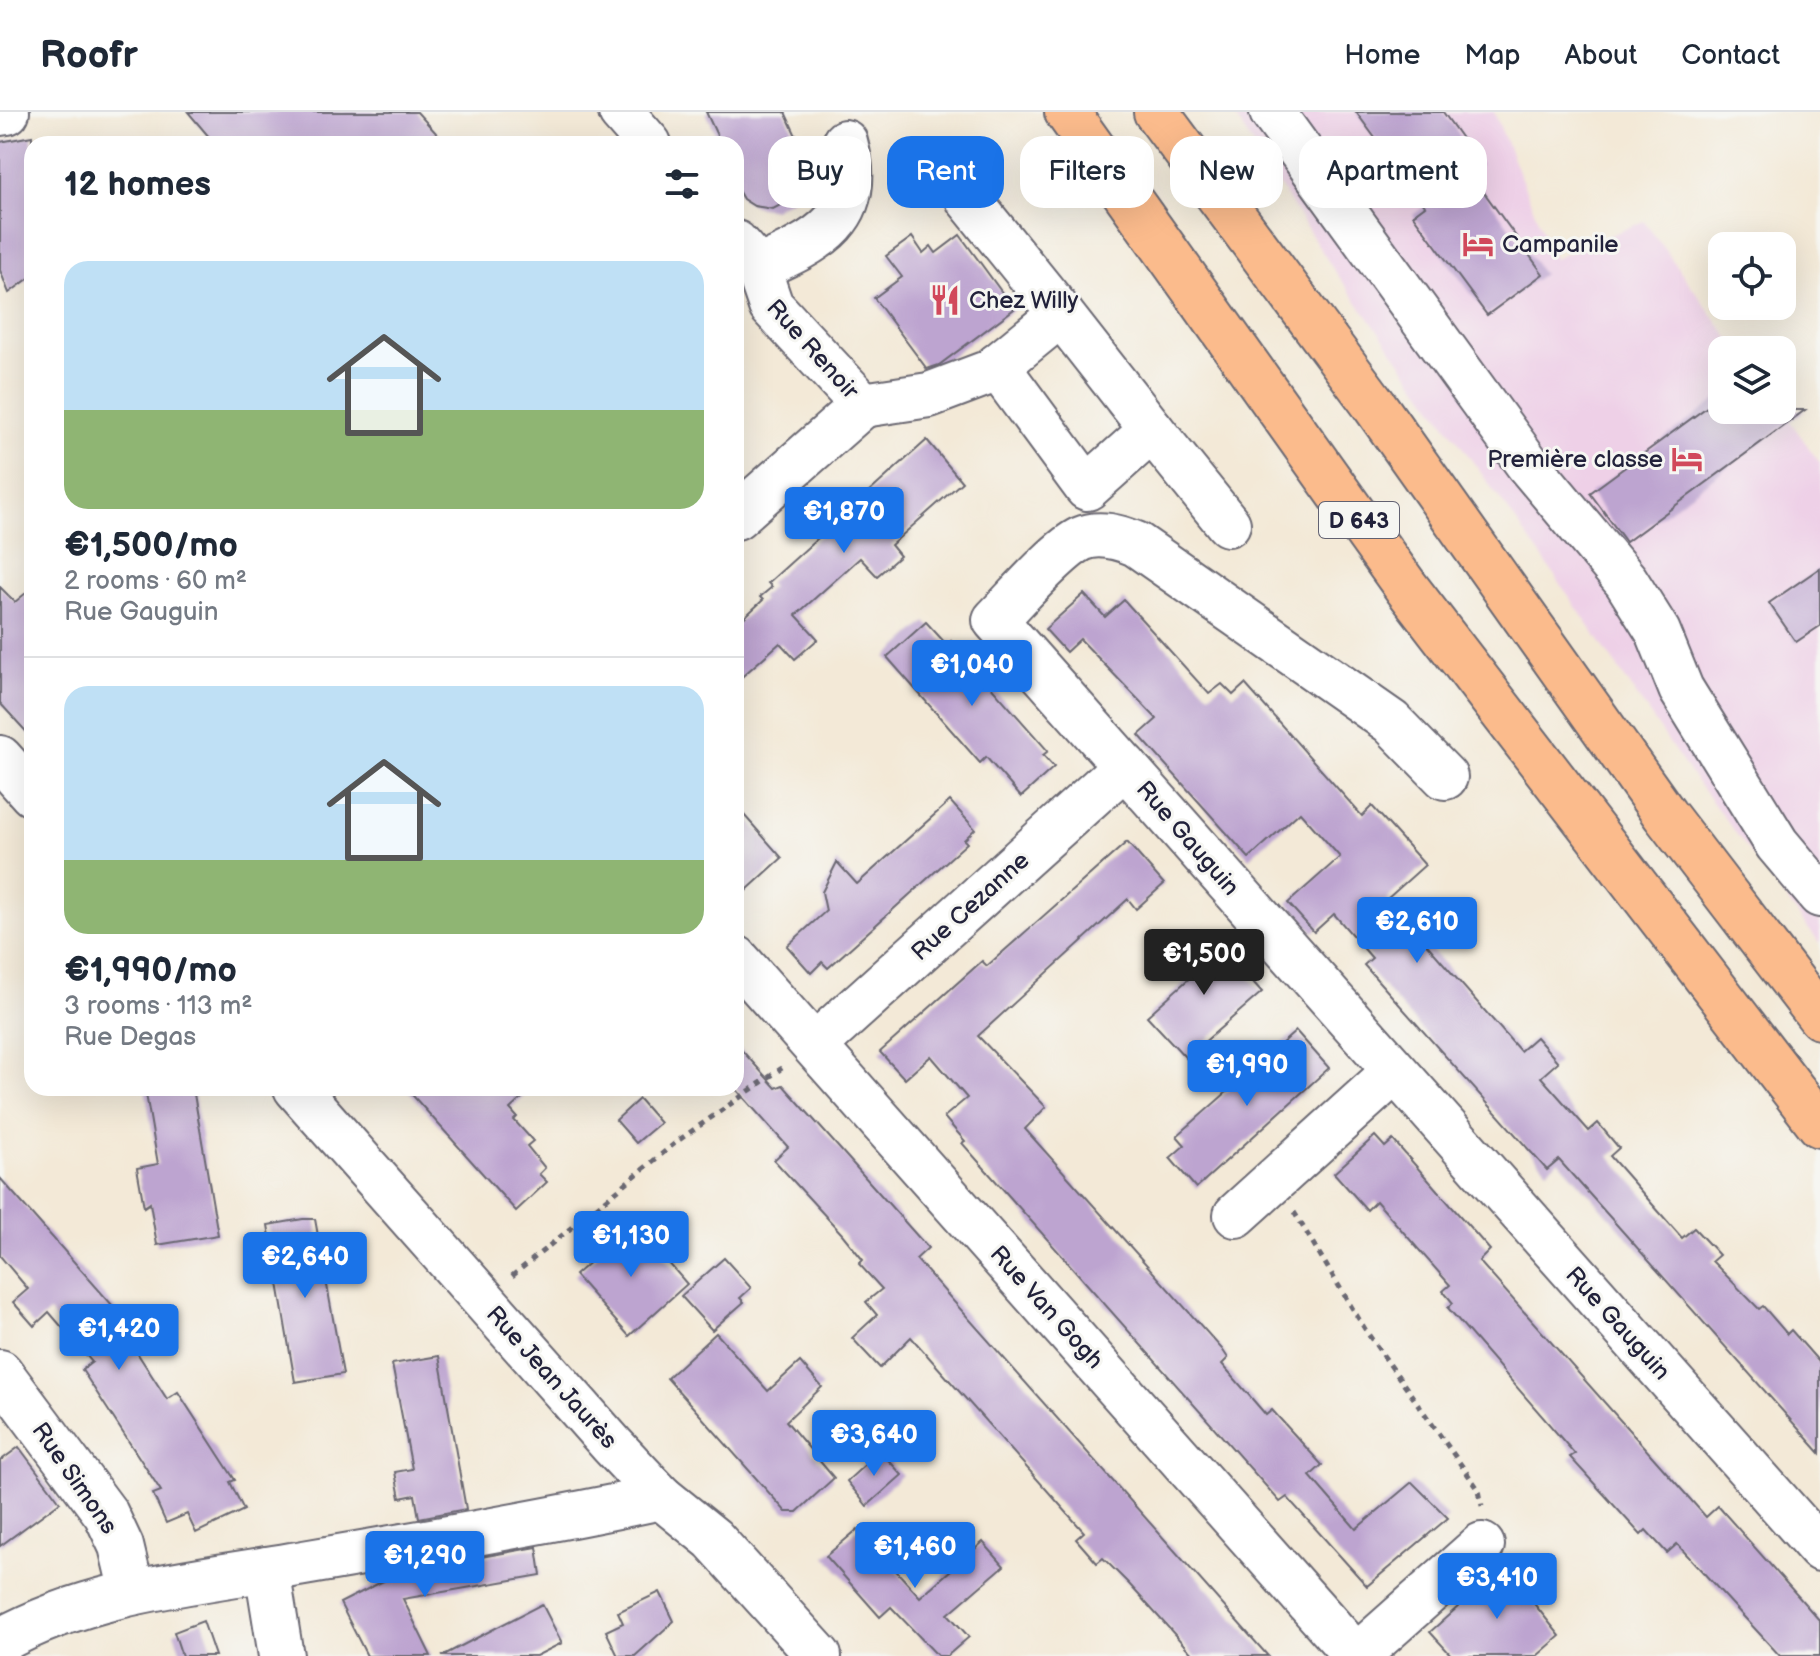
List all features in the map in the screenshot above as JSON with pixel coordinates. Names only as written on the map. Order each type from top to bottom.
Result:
[{"type":"highway","name":"D 643","points":[[1067,112],[1406,587],[1820,1125]]},
{"type":"highway","name":"D 643","points":[[1156,112],[1375,406],[1665,815],[1820,1017]]},
{"type":"street","points":[[0,113],[7,112]]},
{"type":"street","points":[[621,112],[642,136]]},
{"type":"street","points":[[1273,112],[1527,463],[1626,581],[1658,632],[1681,689],[1777,844],[1820,895]]},
{"type":"street","points":[[747,255],[805,247],[834,223],[844,208]]},
{"type":"street","points":[[975,208],[1228,524]]},
{"type":"street","name":"Rue Renoir","points":[[744,510],[863,405],[771,306],[747,255]]},
{"type":"street","points":[[863,405],[929,395],[997,366],[1061,314]]},
{"type":"street","points":[[997,366],[1087,488],[1152,430]]},
{"type":"street","name":"Rue Gauguin","points":[[1445,777],[1391,722],[1136,544],[1120,537],[1094,536],[1073,544],[995,620],[1820,1549]]},
{"type":"street","points":[[0,758],[24,785]]},
{"type":"street","name":"Rue Cezanne","points":[[815,1045],[1125,766]]},
{"type":"street","name":"Rue Van Gogh","points":[[744,967],[1356,1656]]},
{"type":"street","points":[[1236,1215],[1394,1072]]},
{"type":"street","name":"Rue Jean Jaurès","points":[[303,1096],[661,1497],[720,1547],[819,1656]]},
{"type":"street","name":"Rue Simons","points":[[5,1389],[106,1514],[121,1546],[132,1592]]},
{"type":"street","points":[[0,1641],[64,1612],[132,1592],[661,1497]]},
{"type":"street","points":[[1356,1656],[1482,1545]]},
{"type":"street","points":[[267,1569],[281,1656]]},
{"type":"path","points":[[744,1095],[815,1045]]},
{"type":"path","points":[[483,1300],[679,1140],[742,1096]]},
{"type":"path","points":[[1274,1181],[1368,1334],[1479,1490],[1485,1523],[1482,1545]]},
{"type":"shaded area","points":[[1232,112],[1494,112],[1554,259],[1644,221],[1708,309],[1708,320],[1716,320],[1728,336],[1708,336],[1708,424],[1792,424],[1820,463],[1820,944],[1687,769],[1544,560],[1332,267],[1283,191],[1283,136],[1247,136]]},
{"type":"building","points":[[188,112],[417,112],[439,136],[208,136]]},
{"type":"building","points":[[706,112],[785,112],[796,136],[768,136],[768,208],[773,209],[754,206],[744,200],[744,136],[717,136]]},
{"type":"building","name":"Campanile","points":[[1356,112],[1443,112],[1460,136],[1374,136]]},
{"type":"building","points":[[24,138],[24,282],[9,293],[0,270],[0,142]]},
{"type":"building","name":"Campanile","points":[[1487,197],[1543,274],[1487,315],[1413,215],[1422,208],[1487,208]]},
{"type":"building","points":[[960,235],[1014,309],[939,365],[927,369],[874,298],[902,277],[886,256],[912,237],[923,253],[931,246],[936,253]]},
{"type":"building","name":"Première classe","points":[[1708,406],[1708,424],[1786,424],[1626,542],[1590,493]]},
{"type":"building","points":[[927,440],[962,482],[891,545],[900,556],[877,576],[860,558],[796,615],[818,639],[795,659],[780,643],[744,675],[744,618],[763,600],[760,597],[772,587],[768,583]]},
{"type":"building","points":[[1820,568],[1820,626],[1796,642],[1769,603]]},
{"type":"building","points":[[0,587],[15,602],[24,595],[24,729],[0,703]]},
{"type":"building","points":[[1084,594],[1105,617],[1124,600],[1209,694],[1222,684],[1233,695],[1245,684],[1362,816],[1372,806],[1425,865],[1387,899],[1520,1051],[1536,1037],[1558,1062],[1541,1077],[1589,1131],[1598,1123],[1619,1148],[1610,1156],[1682,1238],[1694,1228],[1719,1255],[1712,1261],[1759,1309],[1763,1306],[1787,1334],[1791,1330],[1820,1363],[1820,1453],[1559,1160],[1547,1170],[1364,965],[1372,958],[1334,914],[1314,932],[1288,903],[1340,857],[1300,812],[1249,858],[1139,735],[1157,719],[1080,639],[1066,652],[1045,629]]},
{"type":"building","points":[[926,622],[947,645],[951,641],[1048,751],[1043,755],[1054,767],[1021,797],[986,757],[980,763],[887,657]]},
{"type":"building","points":[[950,801],[975,829],[964,840],[967,843],[828,968],[822,962],[811,973],[787,946],[826,911],[822,892],[837,862],[857,884]]},
{"type":"building","points":[[744,815],[782,858],[744,893]]},
{"type":"building","points":[[1127,842],[1164,884],[1136,909],[1128,899],[978,1036],[1046,1107],[1025,1129],[1222,1349],[1228,1358],[1222,1364],[1266,1415],[1272,1410],[1322,1465],[1310,1476],[1356,1529],[1412,1482],[1448,1518],[1367,1586],[1287,1497],[1280,1502],[962,1143],[965,1141],[944,1117],[967,1098],[931,1056],[905,1079],[880,1052],[982,961],[987,966]]},
{"type":"building","points":[[1210,934],[1262,992],[1186,1058],[1147,1016],[1192,976],[1179,960]]},
{"type":"building","points":[[1296,1031],[1329,1068],[1196,1188],[1170,1158],[1185,1145],[1177,1136]]},
{"type":"building","points":[[744,1053],[776,1088],[783,1085],[928,1248],[916,1259],[1268,1656],[1194,1656],[1103,1558],[1097,1563],[1076,1539],[1084,1532],[911,1337],[880,1368],[852,1338],[877,1315],[866,1302],[882,1289],[859,1264],[863,1260],[842,1234],[774,1160],[788,1147],[742,1096]]},
{"type":"building","points":[[146,1096],[194,1096],[218,1235],[157,1245],[150,1203],[144,1207],[137,1168],[158,1164]]},
{"type":"building","points":[[413,1096],[524,1096],[510,1109],[517,1117],[514,1120],[533,1141],[527,1146],[545,1168],[539,1174],[547,1182],[516,1211]]},
{"type":"building","points":[[639,1099],[660,1123],[636,1143],[616,1120]]},
{"type":"building","points":[[1375,1136],[1385,1147],[1393,1140],[1490,1250],[1479,1261],[1706,1517],[1718,1506],[1820,1621],[1820,1656],[1780,1656],[1677,1544],[1667,1553],[1646,1530],[1641,1535],[1570,1457],[1575,1454],[1448,1308],[1453,1303],[1443,1291],[1450,1285],[1376,1201],[1367,1210],[1334,1173]]},
{"type":"building","points":[[0,1178],[143,1340],[134,1348],[167,1399],[178,1392],[235,1480],[230,1482],[244,1510],[196,1533],[187,1514],[166,1523],[153,1494],[161,1491],[82,1370],[92,1362],[49,1312],[34,1326],[13,1302],[28,1289],[0,1256]]},
{"type":"building","points":[[315,1219],[343,1374],[295,1382],[268,1225]]},
{"type":"building","points":[[634,1223],[687,1284],[629,1336],[575,1275]]},
{"type":"building","points":[[724,1258],[751,1288],[740,1298],[744,1302],[712,1330],[681,1296]]},
{"type":"building","points":[[716,1333],[768,1391],[800,1362],[822,1387],[786,1421],[834,1478],[797,1512],[786,1512],[667,1378]]},
{"type":"building","points":[[439,1356],[466,1509],[419,1518],[415,1495],[400,1498],[395,1472],[412,1469],[392,1364]]},
{"type":"building","points":[[19,1447],[60,1502],[0,1546],[0,1461]]},
{"type":"building","points":[[880,1451],[902,1475],[867,1506],[847,1481]]},
{"type":"building","points":[[858,1529],[920,1597],[983,1542],[1004,1566],[948,1614],[969,1637],[947,1656],[938,1656],[891,1607],[880,1617],[826,1556]]},
{"type":"building","points":[[537,1547],[541,1575],[403,1599],[431,1656],[367,1656],[340,1603],[403,1571]]},
{"type":"building","points":[[1508,1562],[1528,1585],[1523,1590],[1560,1636],[1537,1656],[1452,1656],[1430,1632]]},
{"type":"building","points":[[660,1592],[674,1621],[635,1656],[618,1656],[606,1631],[623,1623],[618,1612]]},
{"type":"building","points":[[542,1604],[562,1643],[536,1656],[442,1656]]},
{"type":"building","points":[[203,1621],[215,1656],[182,1656],[174,1632]]},
{"type":"place","name":"Campanile","points":[[1478,244]]},
{"type":"place","name":"Chez Willy","points":[[945,300]]},
{"type":"place","name":"Première classe","points":[[1687,459]]}]
